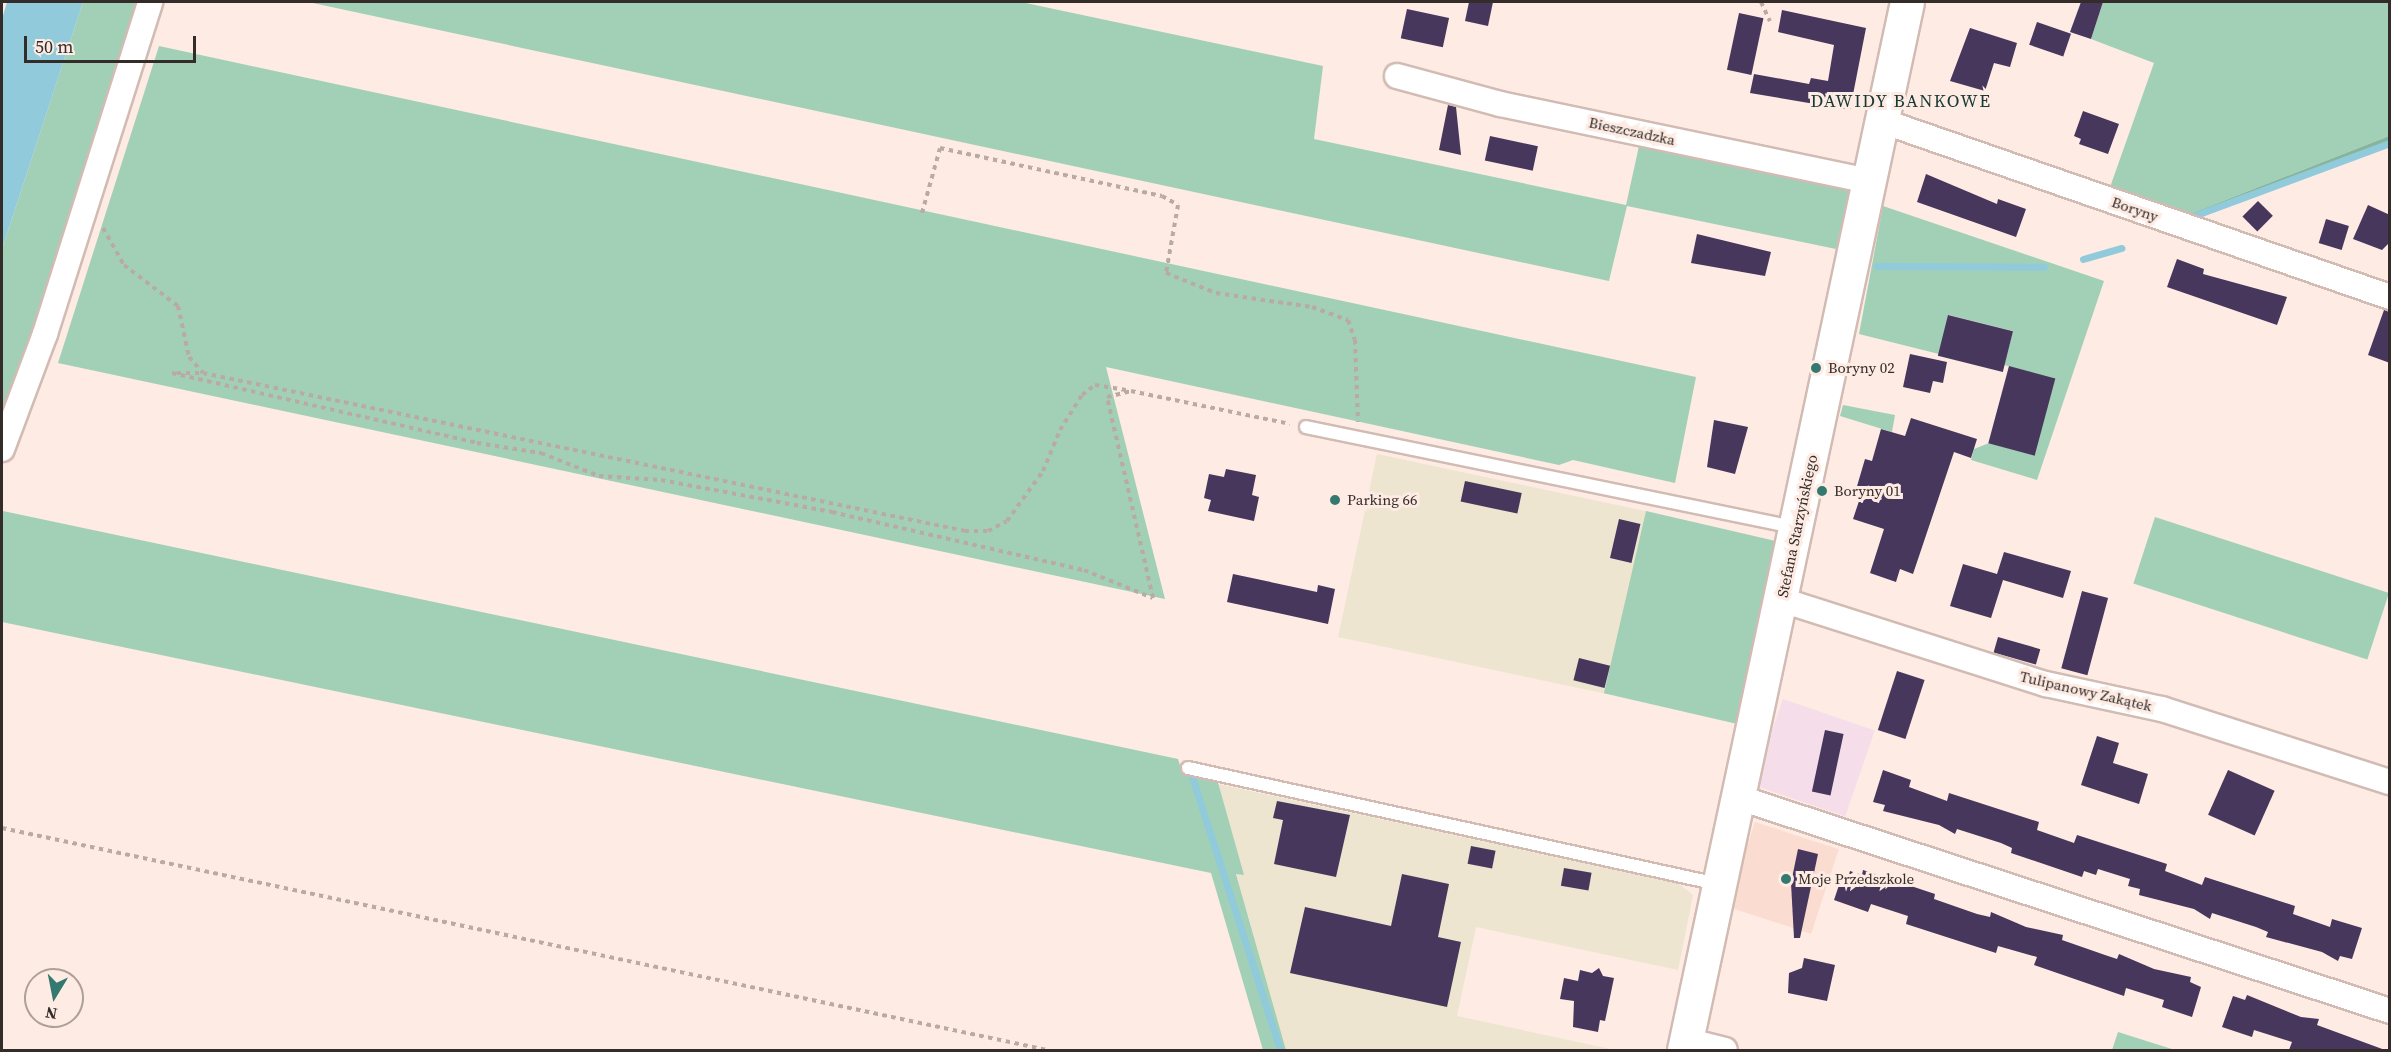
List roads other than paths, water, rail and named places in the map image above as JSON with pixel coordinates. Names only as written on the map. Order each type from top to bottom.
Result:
[{"type":"street","points":[[2,449],[45,334],[150,2]]},
{"type":"street","name":"Stefana Starzyńskiego","points":[[1685,1045],[1798,528],[1907,2]]},
{"type":"street","name":"Bieszczadzka","points":[[1397,76],[1500,104],[1869,181]]},
{"type":"street","name":"Boryny","points":[[1882,121],[2390,297]]},
{"type":"street","name":"Tulipanowy Zakątek","points":[[1782,600],[2046,684],[2162,709],[2390,782]]},
{"type":"street","points":[[1740,798],[2390,1011]]},
{"type":"street","points":[[1685,1045],[1725,1050]]},
{"type":"lane","points":[[1306,427],[1798,528]]},
{"type":"lane","points":[[1188,768],[1719,885]]},
{"type":"water","points":[[7,2],[83,2],[2,249],[2,19]]},
{"type":"waterway","points":[[2196,215],[2390,143]]},
{"type":"waterway","points":[[2083,259],[2121,248]]},
{"type":"waterway","points":[[1877,266],[2044,267]]},
{"type":"waterway","points":[[1192,777],[1280,1050]]},
{"type":"place","name":"Boryny 02","points":[[1816,368]]},
{"type":"place","name":"Boryny 01","points":[[1822,491]]},
{"type":"place","name":"Parking 66","points":[[1335,500]]},
{"type":"place","name":"Moje Przedszkole","points":[[1786,879]]},
{"type":"district","name":"DAWIDY BANKOWE","points":[[1901,101]]}]
